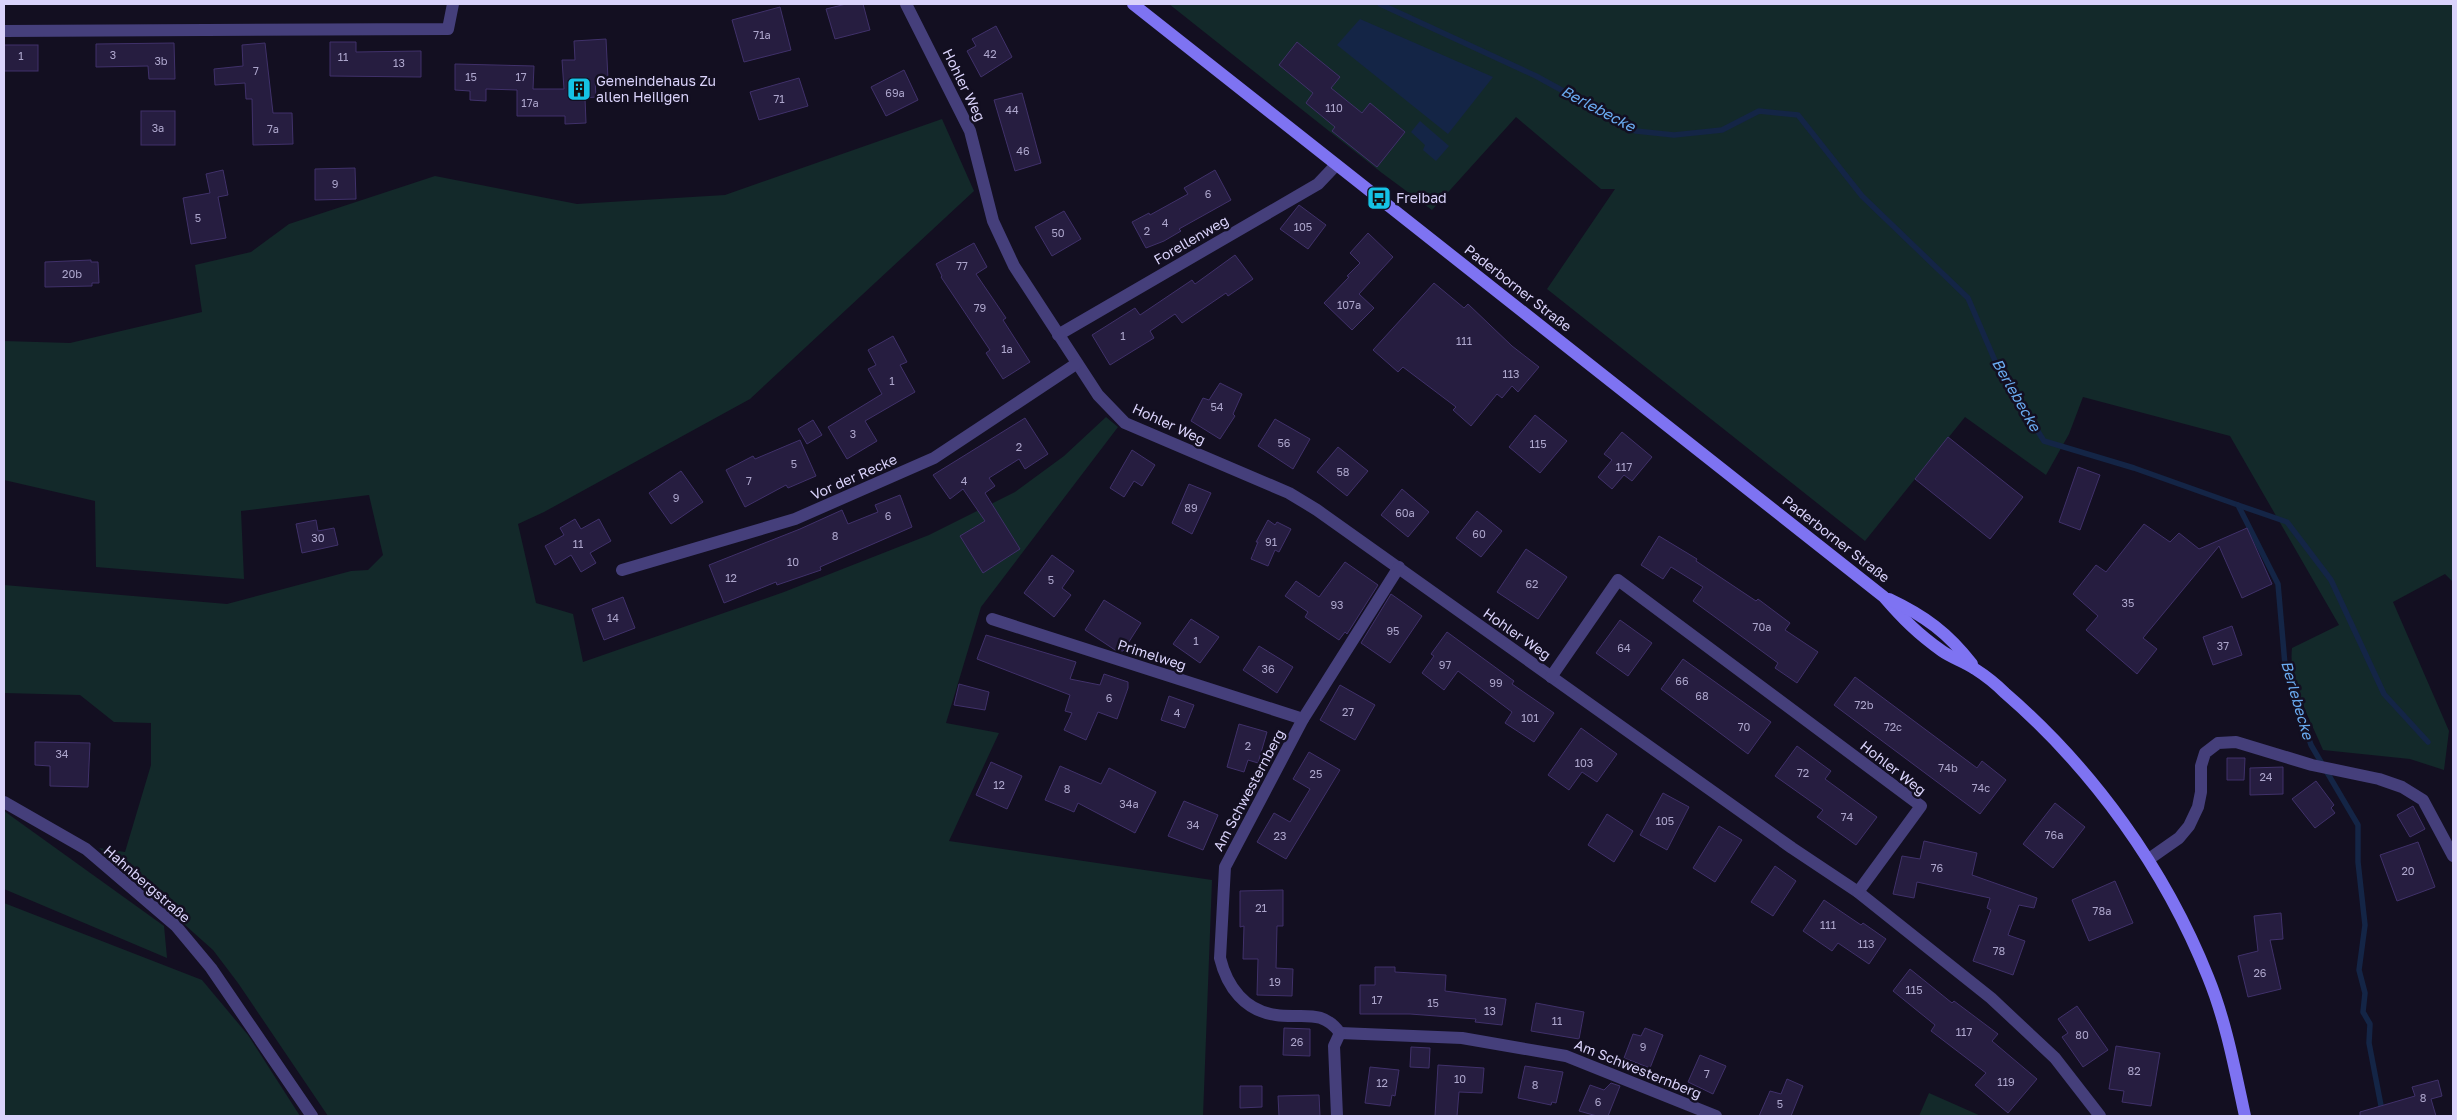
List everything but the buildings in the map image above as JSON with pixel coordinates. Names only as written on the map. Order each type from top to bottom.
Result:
[{"type":"main road","name":"Paderborner Straße","points":[[1133,4],[1884,597],[1909,626],[1943,652],[1975,668],[2012,699],[2084,774],[2149,859],[2181,916],[2209,978],[2233,1058],[2245,1116]]},
{"type":"street","points":[[4,31],[448,29],[453,4]]},
{"type":"street","name":"Hohler Weg","points":[[906,4],[970,131],[993,220],[1014,266],[1076,364],[1098,395],[1125,423],[1288,493],[1318,510],[1792,848],[1858,892],[1991,998],[2055,1058],[2100,1116]]},
{"type":"street","name":"Forellenweg","points":[[1058,336],[1318,184],[1336,165]]},
{"type":"street","name":"Vor der Recke","points":[[622,570],[794,519],[934,458],[1076,364]]},
{"type":"street","name":"Am Schwesternberg","points":[[1399,567],[1303,719],[1225,867],[1220,958],[1223,972],[1231,986],[1243,1001],[1255,1010],[1276,1015],[1317,1016],[1333,1023],[1340,1033],[1462,1038],[1566,1056],[1716,1116]]},
{"type":"street","name":"Hohler Weg","points":[[1552,677],[1618,580],[1920,806],[1858,892]]},
{"type":"street","name":"Primelweg","points":[[992,619],[1303,719]]},
{"type":"street","points":[[2149,859],[2179,838],[2189,826],[2198,807],[2201,792],[2201,766],[2205,753],[2218,742],[2236,742],[2312,765],[2379,778],[2402,787],[2423,800],[2453,856]]},
{"type":"street","name":"Hahnbergstraße","points":[[4,802],[86,849],[176,926],[211,968],[312,1116]]},
{"type":"street","points":[[1337,1116],[1334,1046],[1340,1033]]},
{"type":"green space","points":[[1169,4],[2453,4],[2453,582],[2445,574],[2393,602],[2449,731],[2444,770],[2410,759],[2323,750],[2306,713],[2293,674],[2292,648],[2339,625],[2230,436],[2083,397],[2069,434],[2046,475],[1965,417],[1865,541],[1547,289],[1615,189],[1601,189],[1516,117],[1432,210],[1382,173]]},
{"type":"green space","points":[[942,119],[974,191],[750,399],[544,512],[518,524],[536,603],[573,614],[583,662],[784,592],[929,535],[1015,492],[1064,456],[1106,417],[1118,427],[981,607],[946,723],[999,733],[949,841],[1212,880],[1203,1116],[328,1116],[238,983],[213,950],[99,848],[125,852],[151,765],[151,723],[114,722],[80,695],[4,693],[4,585],[227,604],[351,571],[368,570],[383,555],[369,495],[241,511],[244,579],[96,567],[95,501],[4,480],[4,341],[70,343],[202,312],[195,265],[251,252],[289,224],[435,176],[577,204],[725,195]]},
{"type":"green space","points":[[4,811],[164,926],[167,958],[4,889]]},
{"type":"green space","points":[[4,903],[202,980],[248,1035],[300,1116],[4,1116]]},
{"type":"green space","points":[[1929,1093],[1981,1116],[1919,1116]]},
{"type":"water","points":[[1360,19],[1493,77],[1448,134],[1337,45]]},
{"type":"water","points":[[1420,121],[1449,146],[1436,161],[1423,150],[1425,145],[1411,132]]},
{"type":"waterway","name":"Berlebecke","points":[[1380,4],[1536,76],[1636,131],[1674,135],[1722,130],[1759,111],[1798,115],[1862,196],[1968,298],[1999,370],[2044,441],[2134,468],[2238,505],[2278,584],[2285,665],[2311,745],[2358,825],[2358,862],[2365,925],[2359,970],[2365,993],[2363,1012],[2370,1024],[2369,1043],[2383,1116]]},
{"type":"waterway","points":[[2238,505],[2287,522],[2331,580],[2384,694],[2428,742]]},
{"type":"place","name":"Gemeindehaus Zu allen Heiligen","points":[[579,89]]},
{"type":"place","name":"Freibad","points":[[1379,198]]}]
